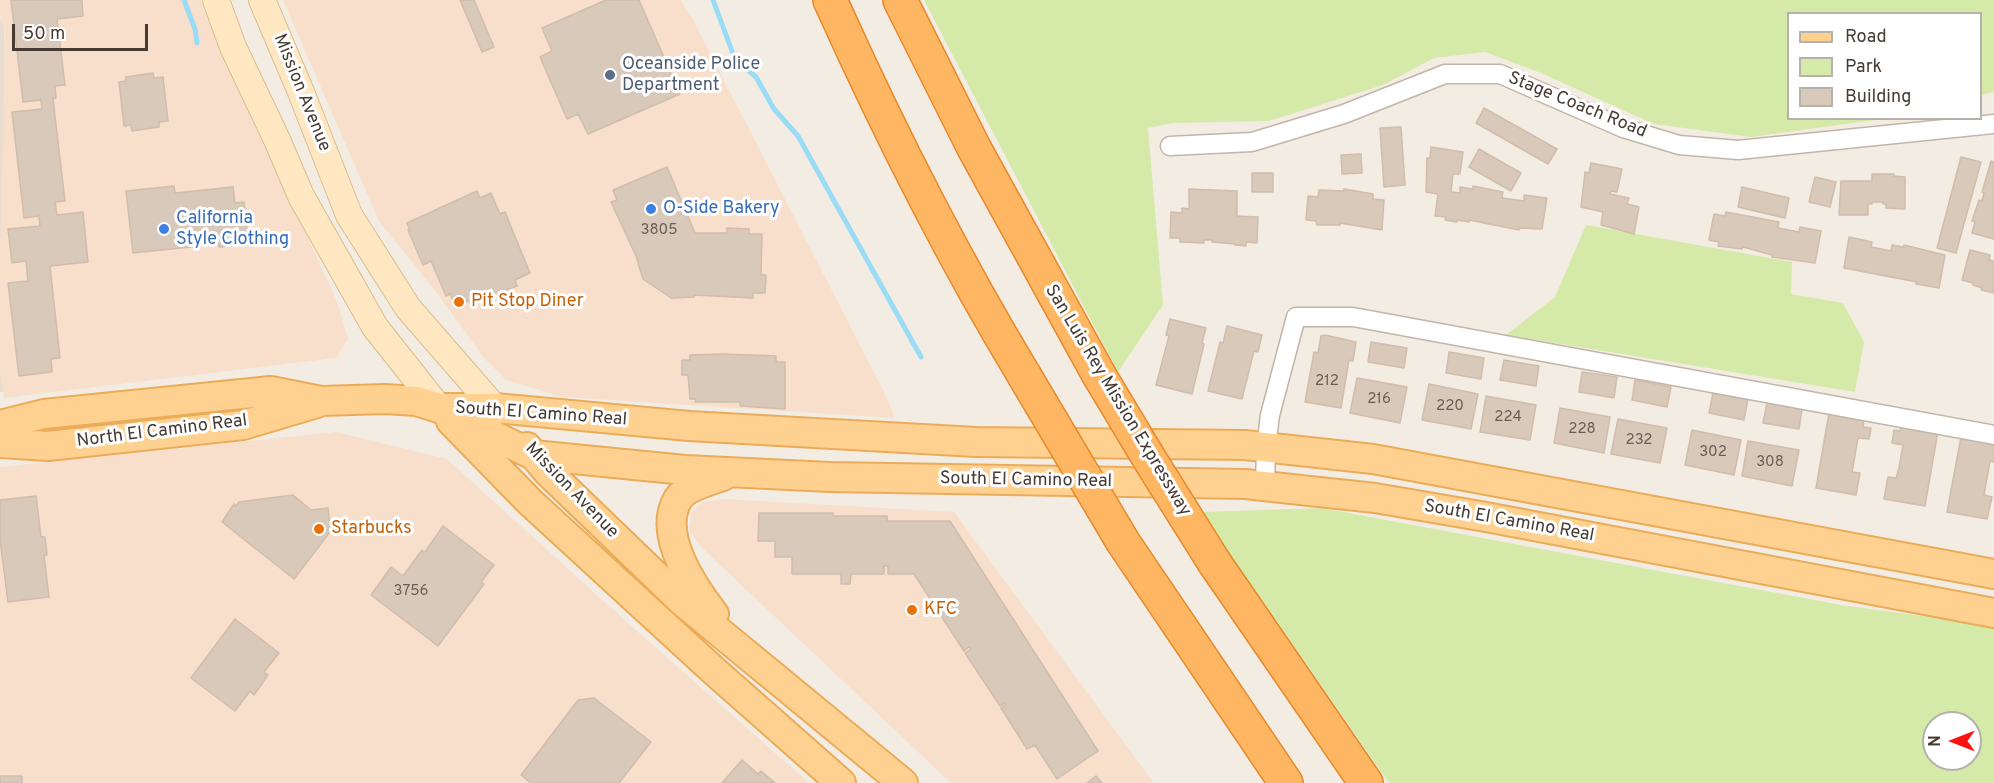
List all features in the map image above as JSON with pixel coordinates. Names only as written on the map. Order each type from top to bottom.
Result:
[{"type":"highway","points":[[830,0],[902,151],[951,245],[1024,375],[1123,542],[1286,783]]},
{"type":"highway","name":"San Luis Rey Mission Expressway","points":[[900,0],[974,148],[1099,375],[1215,562],[1366,783]]},
{"type":"main road","name":"Mission Avenue","points":[[216,0],[233,47],[278,142],[300,196],[375,327],[439,408],[530,502],[734,689],[843,783]]},
{"type":"main road","name":"Mission Avenue","points":[[262,0],[349,215],[408,308],[548,472],[683,602],[903,783]]},
{"type":"main road","name":"North El Camino Real","points":[[0,425],[44,414],[271,391],[321,402]]},
{"type":"main road","points":[[127,437],[131,426],[226,406],[252,393]]},
{"type":"main road","name":"North El Camino Real","points":[[0,442],[48,446],[243,425],[321,402],[394,399],[416,401],[439,408]]},
{"type":"main road","points":[[0,442],[17,435],[63,429],[104,416],[124,405]]},
{"type":"main road","name":"South El Camino Real","points":[[439,408],[495,408],[689,426],[975,442],[1266,447],[1373,459],[1994,574]]},
{"type":"main road","name":"South El Camino Real","points":[[439,408],[533,455],[685,470],[830,477],[1265,486],[1375,498],[1475,515],[1994,613]]},
{"type":"main road","points":[[732,472],[690,489],[678,498],[671,518],[675,544],[682,563],[697,592],[738,648]]},
{"type":"main road","points":[[734,689],[753,682],[818,733],[840,730]]},
{"type":"main road","points":[[843,783],[861,783]]},
{"type":"street","name":"Stage Coach Road","points":[[1170,146],[1252,142],[1344,114],[1445,74],[1500,74],[1623,129],[1679,145],[1737,150],[1994,124]]},
{"type":"street","points":[[1265,486],[1270,415],[1296,317],[1353,317],[1994,435]]},
{"type":"shaded area","points":[[0,0],[201,0],[338,304],[348,339],[336,358],[4,398],[0,372],[0,258],[5,29],[0,16]]},
{"type":"shaded area","points":[[283,0],[681,0],[884,392],[895,418],[563,397],[506,380],[484,358],[437,293],[379,221]]},
{"type":"shaded area","points":[[0,18],[4,26],[13,391],[0,392]]},
{"type":"shaded area","points":[[336,432],[447,459],[809,783],[0,783],[0,467]]},
{"type":"shaded area","points":[[723,499],[954,512],[1154,783],[951,783],[702,548],[689,531],[692,512],[702,502]]},
{"type":"green space","points":[[924,0],[1994,0],[1994,92],[1982,95],[1982,12],[1787,12],[1787,120],[1875,120],[1751,137],[1654,124],[1541,73],[1485,52],[1434,58],[1383,85],[1269,121],[1173,123],[1148,128],[1163,305],[1118,372]]},
{"type":"green space","points":[[1586,225],[1792,262],[1791,294],[1843,303],[1864,342],[1855,392],[1506,335],[1555,297]]},
{"type":"green space","points":[[1322,508],[1841,605],[1994,626],[1994,783],[1389,783],[1201,512]]},
{"type":"building","points":[[11,0],[82,0],[83,16],[57,19],[65,85],[55,86],[56,98],[53,99],[65,201],[55,202],[57,215],[83,212],[88,262],[50,266],[60,358],[51,359],[52,372],[19,376],[8,283],[28,281],[26,261],[12,263],[8,229],[40,226],[39,216],[24,218],[12,112],[42,109],[41,100],[23,102]]},
{"type":"building","points":[[460,0],[474,0],[494,47],[482,52]]},
{"type":"building","name":"Oceanside Police Department","points":[[606,0],[639,0],[680,94],[588,134],[578,114],[567,119],[540,57],[552,51],[542,28]]},
{"type":"building","points":[[153,73],[154,78],[163,77],[168,121],[159,122],[159,127],[132,131],[131,125],[124,126],[119,82],[126,81],[126,77]]},
{"type":"building","points":[[1484,108],[1557,149],[1548,164],[1476,123]]},
{"type":"building","points":[[1401,127],[1405,185],[1384,187],[1380,128]]},
{"type":"building","points":[[1431,147],[1463,152],[1460,174],[1453,174],[1451,192],[1460,193],[1460,187],[1473,189],[1473,186],[1503,192],[1502,198],[1524,201],[1524,195],[1547,198],[1542,229],[1519,228],[1519,230],[1469,220],[1469,222],[1457,220],[1457,222],[1445,220],[1446,217],[1435,216],[1438,194],[1426,192],[1427,158],[1430,158]]},
{"type":"building","points":[[1479,149],[1521,173],[1511,191],[1469,167]]},
{"type":"building","points":[[1361,154],[1362,173],[1342,174],[1341,155]]},
{"type":"building","points":[[1961,157],[1981,162],[1956,253],[1937,248]]},
{"type":"building","points":[[1991,161],[1994,162],[1994,239],[1972,233],[1975,222],[1972,221],[1979,200],[1982,201],[1984,193],[1982,192]]},
{"type":"building","points":[[1591,163],[1622,169],[1617,192],[1611,191],[1610,194],[1629,198],[1627,204],[1639,207],[1634,234],[1601,225],[1603,212],[1581,207],[1585,172],[1589,173]]},
{"type":"building","points":[[667,167],[695,233],[727,233],[727,228],[749,229],[749,234],[762,234],[761,275],[766,275],[765,293],[753,293],[753,298],[694,295],[694,297],[671,298],[643,279],[636,256],[611,202],[617,200],[613,190]]},
{"type":"building","points":[[1252,173],[1273,173],[1273,192],[1252,192]]},
{"type":"building","points":[[1872,174],[1894,174],[1894,176],[1905,177],[1905,209],[1886,208],[1883,202],[1872,202],[1868,204],[1868,215],[1839,215],[1841,181],[1872,181]]},
{"type":"building","points":[[1815,177],[1836,182],[1830,207],[1809,202]]},
{"type":"building","points":[[174,186],[175,193],[233,187],[235,203],[244,202],[249,244],[219,247],[219,244],[133,253],[126,191]]},
{"type":"building","points":[[1742,187],[1789,198],[1785,218],[1738,207]]},
{"type":"building","points":[[1189,189],[1237,191],[1237,216],[1258,217],[1257,243],[1246,242],[1246,246],[1212,242],[1212,240],[1204,240],[1204,243],[1180,242],[1180,238],[1170,238],[1171,212],[1182,213],[1182,208],[1189,209]]},
{"type":"building","points":[[1344,189],[1373,194],[1373,199],[1384,200],[1382,230],[1340,223],[1340,225],[1317,225],[1316,221],[1306,220],[1308,196],[1318,197],[1319,190],[1344,191]]},
{"type":"building","points":[[477,191],[480,198],[491,193],[500,214],[505,212],[530,273],[515,280],[517,286],[471,306],[469,300],[456,306],[450,294],[446,296],[431,261],[423,265],[407,223]]},
{"type":"building","points":[[1726,212],[1779,222],[1778,228],[1799,232],[1800,227],[1821,231],[1815,263],[1772,257],[1772,255],[1743,247],[1742,249],[1718,246],[1719,242],[1709,240],[1714,214],[1725,216]]},
{"type":"building","points":[[1849,237],[1872,242],[1871,247],[1891,251],[1892,245],[1903,247],[1904,245],[1945,255],[1939,288],[1844,268]]},
{"type":"building","points":[[1970,250],[1990,255],[1989,260],[1994,261],[1994,293],[1981,290],[1982,288],[1973,283],[1962,280]]},
{"type":"building","points":[[1170,319],[1206,328],[1192,394],[1156,385],[1169,336],[1166,335]]},
{"type":"building","points":[[1227,326],[1262,335],[1258,352],[1254,351],[1242,399],[1208,391],[1220,342],[1223,343]]},
{"type":"building","points":[[1321,336],[1356,342],[1353,361],[1349,360],[1341,408],[1305,402],[1314,352],[1318,353]]},
{"type":"building","points":[[1371,342],[1407,348],[1404,368],[1368,362]]},
{"type":"building","points":[[1449,352],[1484,358],[1481,379],[1446,373]]},
{"type":"building","points":[[690,355],[776,356],[776,362],[785,362],[785,409],[740,406],[740,402],[695,402],[696,399],[690,399],[688,375],[682,375],[682,360],[690,360]]},
{"type":"building","points":[[1504,360],[1539,366],[1536,386],[1500,380]]},
{"type":"building","points":[[1582,372],[1617,377],[1614,398],[1579,392]]},
{"type":"building","points":[[1357,378],[1407,387],[1400,423],[1350,413]]},
{"type":"building","points":[[1635,380],[1671,387],[1667,407],[1632,400]]},
{"type":"building","points":[[1429,384],[1478,394],[1471,429],[1422,420]]},
{"type":"building","points":[[1713,393],[1748,399],[1744,420],[1709,413]]},
{"type":"building","points":[[1486,396],[1536,405],[1530,440],[1480,432]]},
{"type":"building","points":[[1767,403],[1802,409],[1799,429],[1763,423]]},
{"type":"building","points":[[1560,408],[1610,417],[1604,453],[1554,443]]},
{"type":"building","points":[[1829,413],[1864,419],[1863,427],[1871,428],[1869,439],[1858,438],[1852,472],[1860,473],[1856,495],[1816,488]]},
{"type":"building","points":[[1618,419],[1667,428],[1660,463],[1611,454]]},
{"type":"building","points":[[1901,425],[1938,431],[1925,506],[1884,499],[1888,477],[1896,478],[1899,468],[1903,445],[1892,443],[1894,430],[1900,431]]},
{"type":"building","points":[[1692,430],[1741,440],[1734,475],[1685,465]]},
{"type":"building","points":[[1961,437],[1994,443],[1994,462],[1990,461],[1984,495],[1992,497],[1987,519],[1947,512]]},
{"type":"building","points":[[1748,441],[1799,450],[1792,486],[1742,476]]},
{"type":"building","points":[[293,495],[311,510],[328,508],[330,526],[333,528],[294,579],[222,522],[234,504],[236,506],[239,502]]},
{"type":"building","points":[[36,496],[41,537],[45,537],[47,555],[44,555],[49,597],[8,602],[0,540],[0,500]]},
{"type":"building","points":[[759,513],[833,513],[833,516],[887,516],[887,521],[950,521],[1098,751],[1057,779],[1035,745],[1027,749],[1001,708],[1006,705],[1005,703],[1000,706],[965,653],[971,649],[969,647],[964,651],[914,574],[888,574],[888,566],[884,566],[884,574],[851,574],[850,584],[841,584],[841,574],[792,574],[792,557],[775,557],[775,541],[758,541]]},
{"type":"building","points":[[443,526],[494,565],[481,582],[484,584],[438,646],[371,595],[391,567],[403,576],[422,550],[425,552]]},
{"type":"building","points":[[235,619],[279,653],[264,672],[268,675],[254,695],[250,691],[235,711],[191,678]]},
{"type":"building","points":[[594,698],[651,742],[619,783],[531,783],[521,775],[578,700]]},
{"type":"building","points":[[742,760],[758,774],[761,771],[775,783],[722,783]]},
{"type":"building","points":[[0,776],[22,776],[22,783],[0,783]]},
{"type":"building","points":[[1096,776],[1102,783],[1087,783]]},
{"type":"waterway","points":[[184,0],[195,29],[197,43]]},
{"type":"waterway","points":[[713,0],[735,59],[756,77],[774,109],[798,136],[921,357]]},
{"type":"place","name":"Oceanside Police Department","points":[[610,75]]},
{"type":"place","name":"O-Side Bakery","points":[[651,209]]},
{"type":"place","name":"California Style Clothing","points":[[164,229]]},
{"type":"place","name":"Pit Stop Diner","points":[[459,302]]},
{"type":"place","name":"Starbucks","points":[[319,529]]},
{"type":"place","name":"KFC","points":[[912,610]]}]
